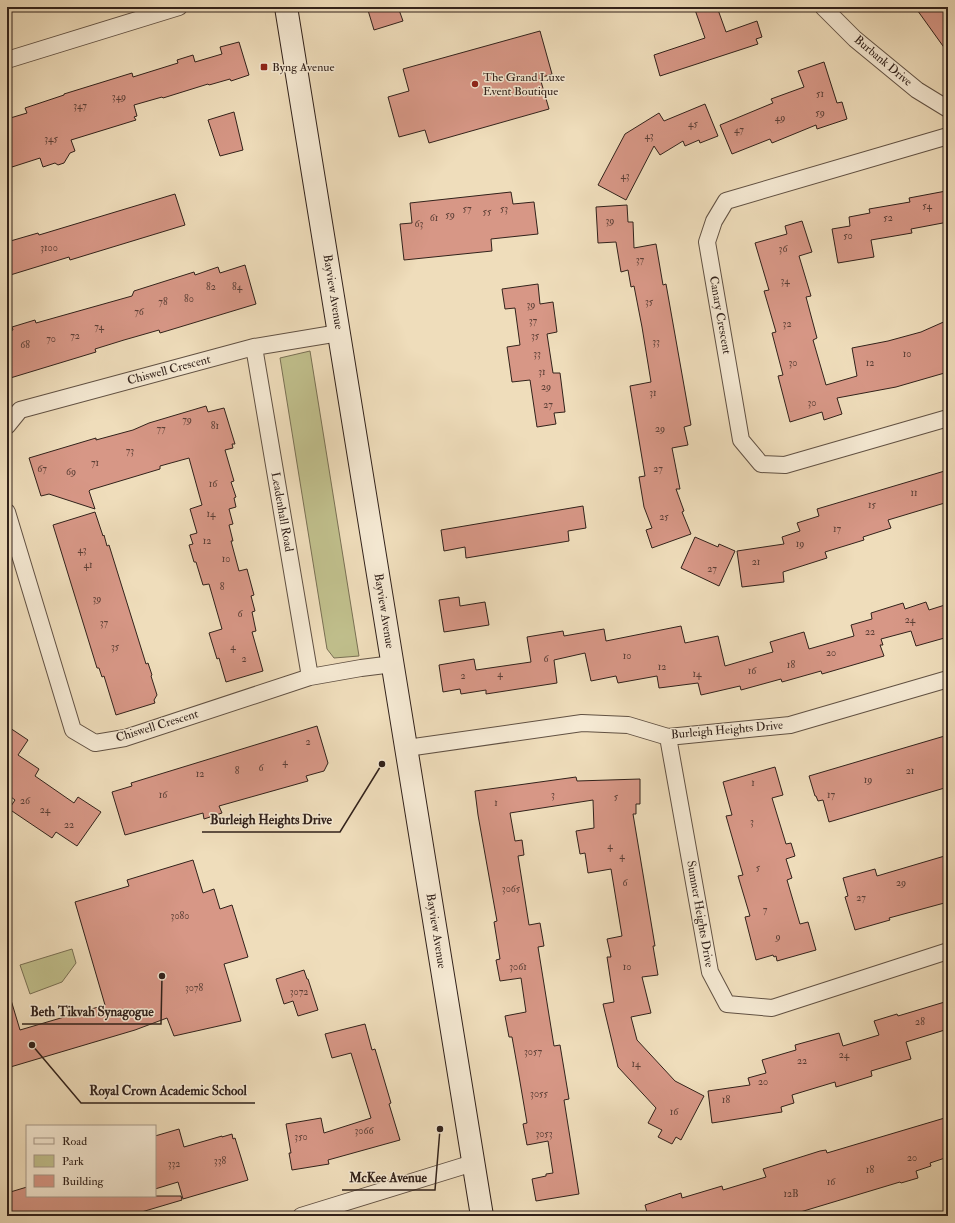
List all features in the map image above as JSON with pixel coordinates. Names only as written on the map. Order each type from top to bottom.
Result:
[{"type":"main road","name":"Bayview Avenue","points":[[286,7],[482,1216]]},
{"type":"street","points":[[7,60],[179,7]]},
{"type":"street","name":"Burbank Drive","points":[[823,7],[855,39],[898,75],[917,90],[948,109]]},
{"type":"street","name":"Canary Crescent","points":[[948,136],[726,201],[714,221],[707,242],[741,440],[761,464],[785,465],[948,418]]},
{"type":"street","name":"Chiswell Crescent","points":[[7,426],[20,410],[254,347],[339,333]]},
{"type":"street","name":"Leadenhall Road","points":[[254,347],[310,677]]},
{"type":"street","name":"Chiswell Crescent","points":[[7,512],[73,730],[94,743],[125,738],[310,677],[393,664]]},
{"type":"street","name":"Burleigh Heights Drive","points":[[407,748],[582,723],[628,725],[668,737],[790,725],[948,678]]},
{"type":"street","name":"Sumner Heights Drive","points":[[668,737],[710,972],[727,1004],[772,1008],[948,951]]},
{"type":"street","points":[[301,1216],[473,1163]]},
{"type":"green space","points":[[310,351],[359,656],[334,658],[327,649],[280,358]]},
{"type":"green space","points":[[72,949],[76,963],[62,982],[30,994],[20,965]]},
{"type":"building","points":[[367,7],[398,7],[403,21],[374,30]]},
{"type":"building","points":[[694,7],[717,7],[726,32],[757,21],[762,37],[756,39],[758,44],[660,76],[654,55],[705,38]]},
{"type":"building","points":[[915,7],[948,7],[948,53]]},
{"type":"building","name":"The Grand Luxe Event Boutique","points":[[540,31],[552,74],[540,78],[549,109],[429,143],[425,130],[399,137],[388,97],[409,91],[403,69]]},
{"type":"building","points":[[239,42],[249,75],[231,81],[230,79],[208,84],[134,105],[137,116],[134,117],[136,120],[71,140],[75,151],[70,153],[64,163],[58,165],[55,163],[43,167],[40,158],[12,167],[7,152],[7,119],[27,113],[25,108],[132,73],[133,77],[178,63],[177,60],[193,55],[195,62],[222,54],[220,47]]},
{"type":"building","points":[[824,62],[837,103],[842,102],[847,119],[817,129],[816,125],[772,143],[770,139],[732,154],[720,125],[773,103],[771,99],[804,87],[798,71]]},
{"type":"building","points":[[705,104],[718,136],[700,143],[699,140],[685,146],[683,141],[660,155],[654,146],[626,200],[598,185],[625,134],[659,113],[664,121]]},
{"type":"building","points":[[234,112],[243,150],[220,156],[208,120]]},
{"type":"building","points":[[946,191],[948,200],[948,222],[911,229],[912,233],[871,240],[874,257],[838,263],[832,229],[850,226],[849,217],[870,213],[869,209],[910,202],[909,198]]},
{"type":"building","points":[[511,192],[513,204],[534,202],[538,234],[491,239],[492,251],[404,260],[400,224],[412,223],[410,203]]},
{"type":"building","points":[[175,194],[185,225],[70,260],[69,257],[7,276],[7,242],[38,233],[39,235]]},
{"type":"building","points":[[627,205],[628,222],[633,222],[634,248],[656,244],[663,285],[666,284],[691,425],[684,427],[688,445],[672,448],[680,489],[676,489],[684,511],[682,512],[691,534],[652,548],[646,530],[652,528],[644,507],[639,477],[645,476],[630,386],[651,382],[642,327],[634,286],[631,287],[628,270],[621,272],[616,242],[598,243],[596,207]]},
{"type":"building","points":[[802,221],[812,252],[799,256],[811,296],[806,297],[817,338],[813,340],[826,385],[857,376],[852,348],[888,341],[921,332],[948,320],[948,372],[896,387],[837,398],[842,414],[824,420],[822,412],[790,422],[778,376],[783,375],[772,333],[776,332],[764,291],[769,290],[755,243],[787,234],[785,226]]},
{"type":"building","points":[[245,265],[256,304],[160,333],[159,330],[124,340],[95,349],[96,352],[7,379],[7,332],[13,330],[12,327],[35,320],[36,323],[132,296],[134,291],[194,272],[195,275],[218,267],[220,273]]},
{"type":"building","points":[[538,284],[540,304],[553,302],[557,332],[547,334],[553,373],[560,373],[565,412],[554,413],[556,424],[537,427],[530,380],[512,382],[507,347],[520,345],[515,308],[505,309],[502,289]]},
{"type":"building","points":[[206,406],[208,412],[224,408],[235,444],[232,444],[233,448],[225,450],[234,481],[231,482],[236,497],[234,498],[236,507],[229,509],[233,524],[229,525],[233,541],[231,541],[239,571],[247,569],[254,595],[251,596],[255,611],[252,612],[256,631],[252,632],[263,671],[226,682],[219,658],[217,659],[209,633],[222,629],[209,584],[203,585],[189,545],[193,544],[190,535],[197,533],[190,509],[202,505],[189,458],[160,466],[160,469],[90,490],[89,491],[95,509],[49,494],[41,496],[29,458],[96,438],[96,440],[133,430],[149,423]]},
{"type":"building","points":[[948,470],[948,502],[888,520],[891,528],[863,537],[864,540],[825,552],[827,558],[783,572],[784,582],[742,587],[737,551],[784,544],[782,537],[800,531],[797,523],[819,516],[817,509]]},
{"type":"building","points":[[583,506],[586,528],[568,531],[569,541],[466,558],[465,547],[444,551],[441,530]]},
{"type":"building","points":[[95,512],[107,546],[109,545],[146,664],[148,663],[152,675],[151,676],[157,695],[154,700],[155,703],[116,715],[104,676],[102,677],[99,668],[97,668],[53,525]]},
{"type":"building","points":[[695,537],[718,547],[719,544],[735,551],[719,586],[681,568]]},
{"type":"building","points":[[459,597],[460,606],[485,602],[489,625],[444,632],[439,600]]},
{"type":"building","points":[[926,602],[929,610],[948,604],[948,637],[916,646],[911,631],[881,639],[883,645],[880,645],[884,656],[822,674],[821,671],[782,682],[781,679],[741,690],[740,686],[701,695],[698,683],[659,688],[657,676],[618,683],[616,676],[591,681],[585,653],[554,660],[557,683],[486,694],[486,690],[461,694],[460,689],[443,692],[439,665],[474,659],[476,670],[531,662],[527,637],[563,631],[564,636],[604,629],[606,641],[681,626],[685,643],[718,636],[725,666],[773,652],[770,642],[804,632],[809,649],[854,636],[851,625],[872,619],[871,613],[903,603],[905,609]]},
{"type":"building","points":[[7,726],[28,740],[18,755],[39,769],[35,776],[74,803],[78,797],[101,812],[77,846],[56,832],[52,838],[9,809],[15,800],[7,794]]},
{"type":"building","points":[[317,726],[328,763],[324,771],[306,776],[308,781],[219,806],[222,813],[204,819],[203,813],[125,835],[112,792],[132,786],[131,783]]},
{"type":"building","points":[[948,735],[948,787],[829,822],[823,800],[818,801],[815,796],[809,776]]},
{"type":"building","points":[[775,767],[783,795],[772,798],[786,844],[791,843],[795,856],[786,859],[792,878],[787,880],[800,924],[808,922],[816,950],[777,961],[776,956],[774,957],[773,955],[756,960],[745,917],[750,916],[738,876],[743,875],[726,816],[732,815],[723,782]]},
{"type":"building","points":[[576,777],[577,781],[640,779],[640,804],[636,804],[636,814],[633,814],[655,946],[653,946],[658,975],[642,977],[651,1013],[631,1017],[637,1040],[675,1081],[704,1096],[681,1140],[676,1137],[672,1144],[658,1137],[662,1130],[648,1123],[656,1108],[618,1067],[603,1004],[614,1002],[607,957],[611,957],[607,939],[622,936],[611,869],[588,873],[585,853],[580,854],[576,831],[594,828],[593,800],[510,813],[515,841],[522,840],[524,855],[518,856],[529,925],[540,923],[544,946],[538,947],[554,1046],[560,1045],[569,1099],[564,1100],[579,1194],[536,1201],[532,1179],[553,1173],[548,1141],[527,1145],[523,1124],[527,1123],[519,1076],[512,1037],[509,1037],[505,1016],[526,1012],[521,978],[500,981],[496,960],[500,959],[494,922],[497,921],[475,791]]},
{"type":"building","points":[[948,855],[948,902],[889,918],[890,920],[855,930],[845,897],[848,896],[843,878],[875,869],[877,876]]},
{"type":"building","points":[[193,860],[203,893],[214,889],[220,909],[232,905],[248,957],[224,964],[241,1021],[174,1036],[167,1018],[135,1030],[7,1068],[7,1001],[11,1000],[20,1030],[105,1005],[75,902],[129,886],[127,880]]},
{"type":"building","points":[[304,970],[318,1010],[298,1016],[293,1001],[284,1004],[276,979]]},
{"type":"building","points":[[948,1001],[948,1029],[906,1042],[911,1059],[871,1071],[872,1076],[836,1087],[835,1082],[792,1095],[794,1103],[781,1107],[782,1112],[712,1123],[708,1091],[750,1085],[748,1078],[766,1073],[762,1060],[796,1050],[795,1045],[839,1033],[843,1046],[879,1035],[874,1021],[897,1014],[898,1016]]},
{"type":"building","points":[[365,1024],[372,1050],[375,1049],[400,1140],[328,1160],[329,1164],[292,1170],[289,1153],[291,1153],[286,1124],[321,1118],[324,1133],[371,1118],[351,1053],[332,1058],[325,1034]]},
{"type":"building","points":[[948,1117],[948,1157],[930,1163],[931,1166],[916,1171],[918,1178],[787,1216],[648,1216],[645,1205],[681,1193],[682,1198],[722,1186],[723,1190],[766,1177],[763,1169],[820,1151],[826,1150],[827,1153]]},
{"type":"building","points":[[179,1129],[184,1147],[232,1134],[233,1139],[235,1138],[248,1180],[183,1199],[178,1182],[156,1189],[156,1136]]},
{"type":"building","points":[[26,1187],[26,1197],[181,1196],[182,1200],[128,1216],[7,1216],[7,1193]]},
{"type":"place","name":"Byng Avenue","points":[[264,67]]},
{"type":"place","name":"The Grand Luxe Event Boutique","points":[[475,84]]},
{"type":"place","name":"Burleigh Heights Drive","points":[[382,764]]},
{"type":"place","name":"Beth Tikvah Synagogue","points":[[162,976]]},
{"type":"place","name":"Royal Crown Academic School","points":[[32,1045]]},
{"type":"place","name":"McKee Avenue","points":[[440,1129]]}]
